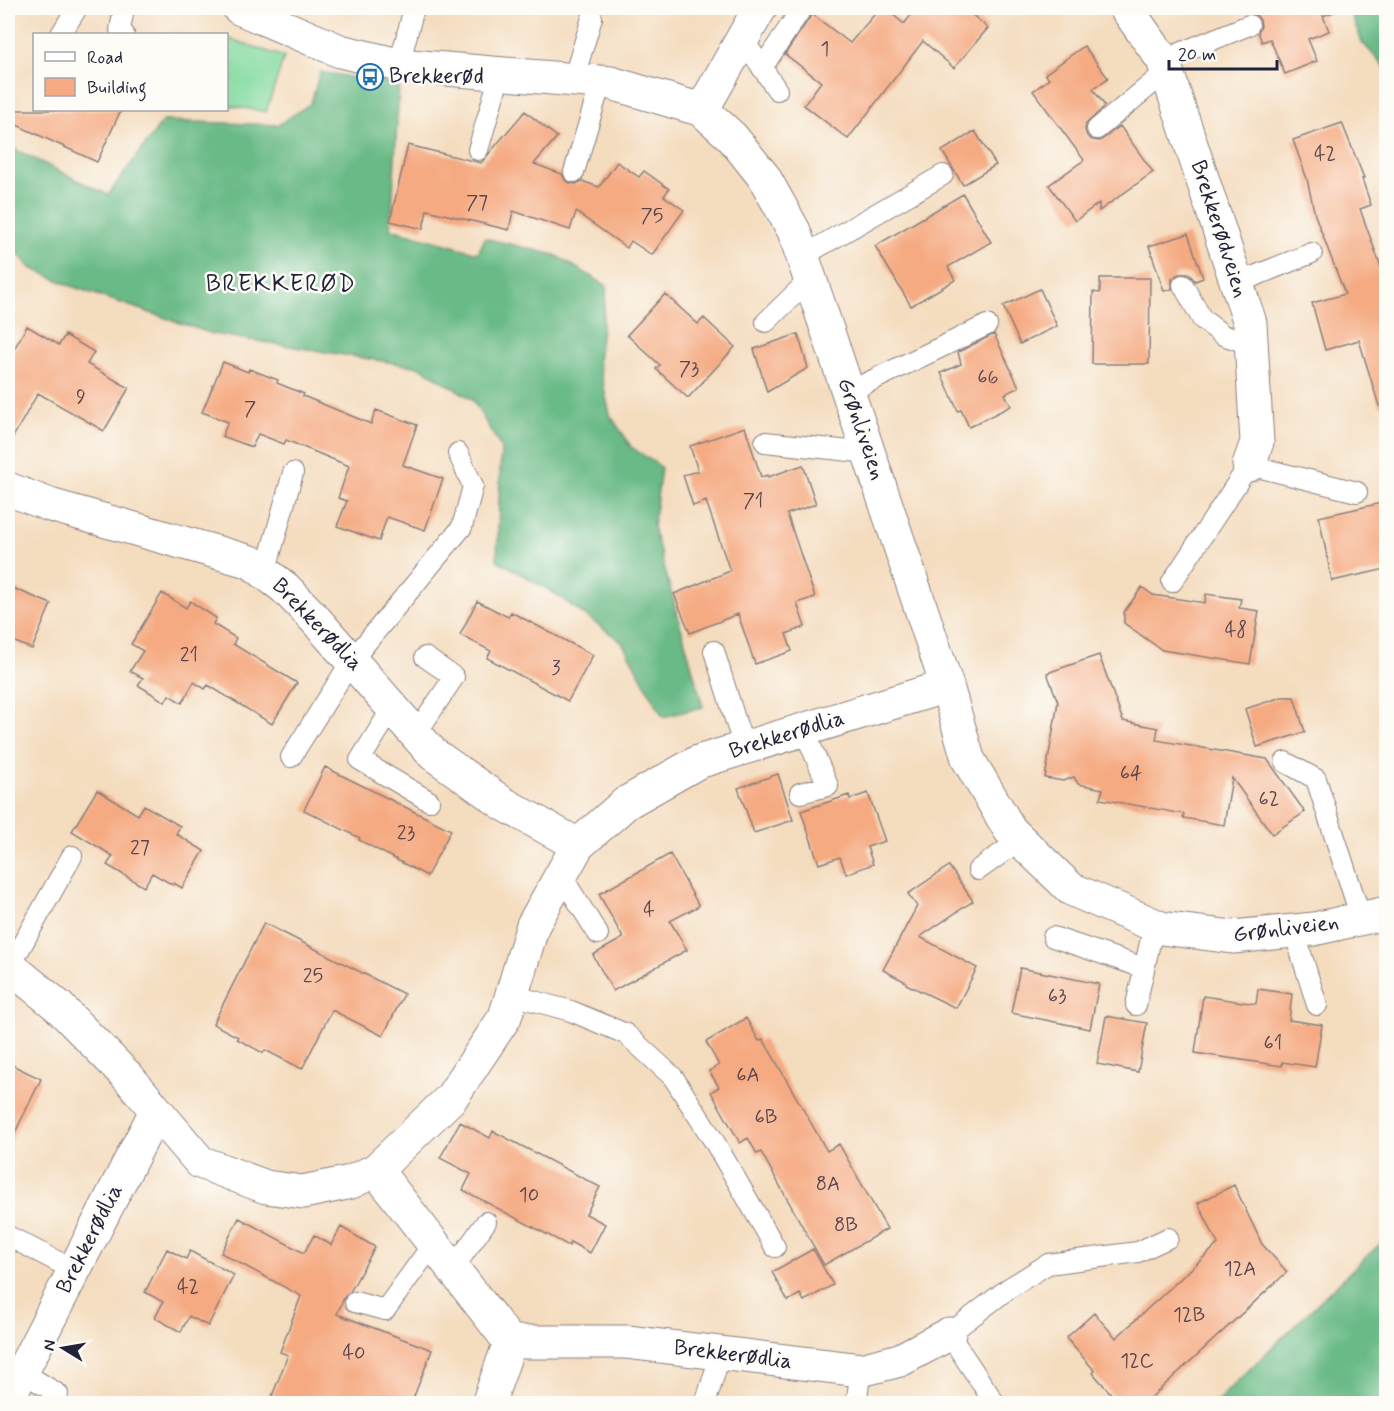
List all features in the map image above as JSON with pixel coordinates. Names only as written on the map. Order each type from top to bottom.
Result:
[{"type":"street","name":"Grønliveien","points":[[239,8],[340,51],[399,65],[611,83],[702,110],[732,137],[764,177],[794,231],[947,686],[968,759],[1010,830],[1071,889],[1161,928],[1233,937],[1314,929],[1374,916]]},
{"type":"street","points":[[702,110],[760,8]]},
{"type":"street","name":"Brekkerødveien","points":[[1126,8],[1165,65],[1250,323],[1257,442],[1249,465]]},
{"type":"street","name":"Brekkerødlia","points":[[8,489],[71,511],[251,562],[285,588],[352,660],[433,754],[504,804],[578,844]]},
{"type":"street","name":"Brekkerødlia","points":[[8,969],[58,1006],[128,1077],[200,1162],[266,1187],[303,1192],[351,1182],[376,1170],[451,1098],[505,1017],[533,925],[578,844],[626,803],[698,762],[947,686]]},
{"type":"street","name":"Brekkerødlia","points":[[11,1392],[156,1111]]},
{"type":"street","points":[[376,1170],[510,1342],[488,1404]]},
{"type":"street","name":"Brekkerødlia","points":[[510,1342],[627,1342],[861,1370],[900,1360],[949,1334]]},
{"type":"lane","points":[[62,33],[77,8]]},
{"type":"lane","points":[[123,33],[120,30],[124,8]]},
{"type":"lane","points":[[399,65],[414,8]]},
{"type":"lane","points":[[762,68],[802,8]]},
{"type":"lane","points":[[574,172],[587,81],[591,18]]},
{"type":"lane","points":[[1097,129],[1165,65],[1249,25]]},
{"type":"lane","points":[[743,39],[777,90]]},
{"type":"lane","points":[[478,150],[500,74]]},
{"type":"lane","points":[[766,322],[806,267],[943,175]]},
{"type":"lane","points":[[1237,284],[1312,253]]},
{"type":"lane","points":[[1183,285],[1203,319],[1223,335],[1252,345]]},
{"type":"lane","points":[[848,392],[987,325]]},
{"type":"lane","points":[[765,442],[869,453]]},
{"type":"lane","points":[[291,757],[352,660],[462,527],[473,486],[458,453]]},
{"type":"lane","points":[[1172,582],[1249,465],[1358,492]]},
{"type":"lane","points":[[265,573],[293,473]]},
{"type":"lane","points":[[714,651],[744,748]]},
{"type":"lane","points":[[416,734],[454,677],[425,657]]},
{"type":"lane","points":[[393,707],[360,760],[429,801]]},
{"type":"lane","points":[[800,793],[828,786],[804,730]]},
{"type":"lane","points":[[1285,762],[1316,779],[1374,916]]},
{"type":"lane","points":[[978,870],[1020,840]]},
{"type":"lane","points":[[8,969],[72,856]]},
{"type":"lane","points":[[561,875],[598,934]]},
{"type":"lane","points":[[1136,1005],[1154,925]]},
{"type":"lane","points":[[1294,931],[1317,1005]]},
{"type":"lane","points":[[1053,937],[1144,968]]},
{"type":"lane","points":[[512,995],[571,1011],[626,1034],[673,1077],[714,1141],[775,1247]]},
{"type":"lane","points":[[355,1302],[385,1310],[443,1256],[486,1222]]},
{"type":"lane","points":[[8,1236],[74,1269]]},
{"type":"lane","points":[[994,1402],[949,1334],[1009,1288],[1048,1264],[1138,1252],[1168,1238]]},
{"type":"lane","points":[[705,1404],[722,1353]]},
{"type":"lane","points":[[856,1404],[861,1370]]},
{"type":"lane","points":[[11,1392],[58,1394]]},
{"type":"green space","points":[[1349,8],[1386,8],[1386,68],[1362,42]]},
{"type":"green space","points":[[228,38],[284,57],[266,112],[228,105]]},
{"type":"green space","points":[[320,72],[399,85],[391,229],[478,253],[485,238],[555,255],[607,286],[598,361],[610,415],[631,447],[661,467],[653,527],[703,707],[663,717],[622,642],[554,593],[497,560],[501,447],[472,399],[420,367],[213,334],[71,286],[29,267],[8,241],[8,146],[108,195],[163,121],[278,125],[311,103]]},
{"type":"green space","points":[[1386,1239],[1386,1403],[1215,1403],[1355,1267]]},
{"type":"building","points":[[880,8],[885,8],[904,24],[917,8],[964,8],[988,28],[954,68],[923,41],[848,139],[804,105],[821,82],[785,54],[812,14],[850,43]]},
{"type":"building","points":[[1248,8],[1343,8],[1323,16],[1329,31],[1308,39],[1317,61],[1285,74],[1270,39],[1262,42],[1258,32],[1261,26],[1260,20],[1256,15],[1250,13]]},
{"type":"building","points":[[1084,46],[1108,78],[1093,89],[1105,106],[1086,124],[1087,136],[1092,140],[1100,141],[1120,126],[1153,172],[1099,211],[1099,203],[1075,221],[1049,185],[1084,160],[1033,91],[1049,79],[1045,74]]},
{"type":"building","points":[[8,110],[121,111],[97,162],[8,121]]},
{"type":"building","points":[[525,111],[557,137],[534,164],[562,174],[570,183],[576,184],[582,181],[599,187],[617,162],[639,177],[644,171],[669,189],[664,196],[684,210],[652,255],[631,241],[627,248],[576,212],[570,230],[513,211],[509,230],[427,210],[423,229],[390,221],[408,145],[481,163]]},
{"type":"building","points":[[1342,123],[1364,178],[1362,179],[1371,205],[1360,209],[1386,281],[1386,405],[1379,406],[1359,340],[1325,350],[1312,303],[1345,294],[1315,215],[1307,179],[1293,140]]},
{"type":"building","points":[[975,131],[996,165],[963,185],[942,151]]},
{"type":"building","points":[[963,194],[991,242],[948,267],[955,280],[911,306],[875,246]]},
{"type":"building","points":[[1188,234],[1203,278],[1195,281],[1189,274],[1178,274],[1172,279],[1172,289],[1164,291],[1149,246]]},
{"type":"building","points":[[1100,278],[1150,278],[1149,364],[1092,364],[1093,292],[1100,293]]},
{"type":"building","points":[[1040,289],[1057,326],[1020,344],[1003,306]]},
{"type":"building","points":[[665,294],[698,324],[704,318],[735,347],[688,398],[656,369],[660,365],[627,335]]},
{"type":"building","points":[[27,326],[59,345],[65,335],[94,352],[87,364],[129,388],[104,431],[38,393],[8,446],[8,360]]},
{"type":"building","points":[[798,334],[808,368],[767,392],[754,349]]},
{"type":"building","points":[[994,334],[1019,387],[1005,394],[1011,406],[969,427],[961,410],[958,411],[941,373],[961,364],[958,352]]},
{"type":"building","points":[[223,362],[278,380],[277,383],[304,394],[303,396],[371,424],[376,410],[417,425],[403,465],[443,479],[425,530],[387,517],[379,541],[337,526],[347,501],[338,498],[349,466],[286,440],[284,444],[258,434],[252,447],[222,436],[228,422],[202,412]]},
{"type":"building","points":[[745,427],[761,477],[768,475],[768,477],[803,465],[816,504],[787,514],[815,597],[797,603],[805,627],[786,634],[792,651],[755,664],[738,614],[690,633],[674,594],[730,571],[706,501],[693,506],[683,475],[698,471],[690,446]]},
{"type":"building","points":[[1386,502],[1386,569],[1332,581],[1319,517]]},
{"type":"building","points":[[8,586],[51,604],[32,649],[8,639]]},
{"type":"building","points":[[1142,587],[1153,595],[1205,603],[1206,594],[1241,599],[1239,608],[1259,611],[1250,664],[1162,650],[1124,623],[1124,612]]},
{"type":"building","points":[[162,593],[186,608],[190,601],[216,618],[213,624],[236,638],[233,644],[297,683],[272,724],[208,685],[205,689],[194,682],[182,703],[169,695],[165,702],[138,685],[143,678],[130,671],[143,651],[131,644]]},
{"type":"building","points":[[477,601],[508,617],[511,612],[593,655],[568,701],[487,658],[491,651],[460,635]]},
{"type":"building","points":[[1099,655],[1123,721],[1158,728],[1156,740],[1267,759],[1305,812],[1272,834],[1232,778],[1224,825],[1183,818],[1184,814],[1100,799],[1103,789],[1078,784],[1074,777],[1063,781],[1045,778],[1058,702],[1047,673]]},
{"type":"building","points":[[1282,697],[1294,697],[1305,732],[1257,747],[1245,709]]},
{"type":"building","points":[[325,767],[451,830],[427,876],[359,840],[360,838],[304,810]]},
{"type":"building","points":[[778,774],[793,820],[754,833],[738,788]]},
{"type":"building","points":[[97,790],[138,815],[144,805],[180,826],[176,834],[204,851],[182,888],[152,873],[144,887],[107,865],[113,856],[72,831]]},
{"type":"building","points":[[868,793],[885,841],[867,847],[873,864],[846,874],[840,857],[819,864],[801,811],[849,795],[850,799]]},
{"type":"building","points":[[670,854],[699,906],[670,921],[687,950],[613,991],[593,955],[623,938],[599,894]]},
{"type":"building","points":[[949,866],[973,901],[920,937],[977,968],[956,1008],[883,970],[917,906],[908,894]]},
{"type":"building","points":[[264,923],[404,994],[383,1036],[332,1010],[302,1069],[265,1050],[263,1053],[213,1024]]},
{"type":"building","points":[[1020,968],[1099,984],[1090,1029],[1011,1013]]},
{"type":"building","points":[[1258,989],[1292,994],[1289,1020],[1322,1025],[1315,1067],[1282,1062],[1282,1066],[1195,1053],[1203,996],[1256,1004]]},
{"type":"building","points":[[1106,1016],[1147,1023],[1138,1072],[1097,1064]]},
{"type":"building","points":[[746,1018],[759,1041],[763,1039],[827,1151],[839,1144],[887,1229],[824,1265],[761,1152],[757,1154],[748,1138],[740,1143],[711,1092],[719,1087],[709,1071],[719,1065],[706,1042]]},
{"type":"building","points":[[8,1063],[41,1079],[8,1147]]},
{"type":"building","points":[[460,1122],[490,1138],[493,1131],[600,1187],[586,1214],[605,1224],[590,1253],[570,1242],[569,1246],[463,1190],[471,1174],[440,1158]]},
{"type":"building","points":[[1234,1185],[1262,1244],[1287,1272],[1144,1404],[1120,1404],[1066,1338],[1094,1313],[1116,1338],[1218,1244],[1198,1203]]},
{"type":"building","points":[[239,1218],[304,1253],[314,1235],[331,1245],[341,1227],[375,1247],[350,1292],[344,1298],[337,1314],[432,1350],[411,1404],[269,1404],[288,1355],[280,1352],[301,1296],[221,1253]]},
{"type":"building","points":[[167,1249],[186,1259],[190,1251],[234,1275],[208,1326],[189,1316],[181,1332],[155,1318],[163,1302],[145,1292]]},
{"type":"building","points":[[813,1249],[833,1285],[804,1301],[800,1294],[788,1301],[772,1272]]},
{"type":"place","name":"Brekkerød","points":[[370,77]]},
{"type":"district","name":"BREKKERØD","points":[[281,284]]}]
